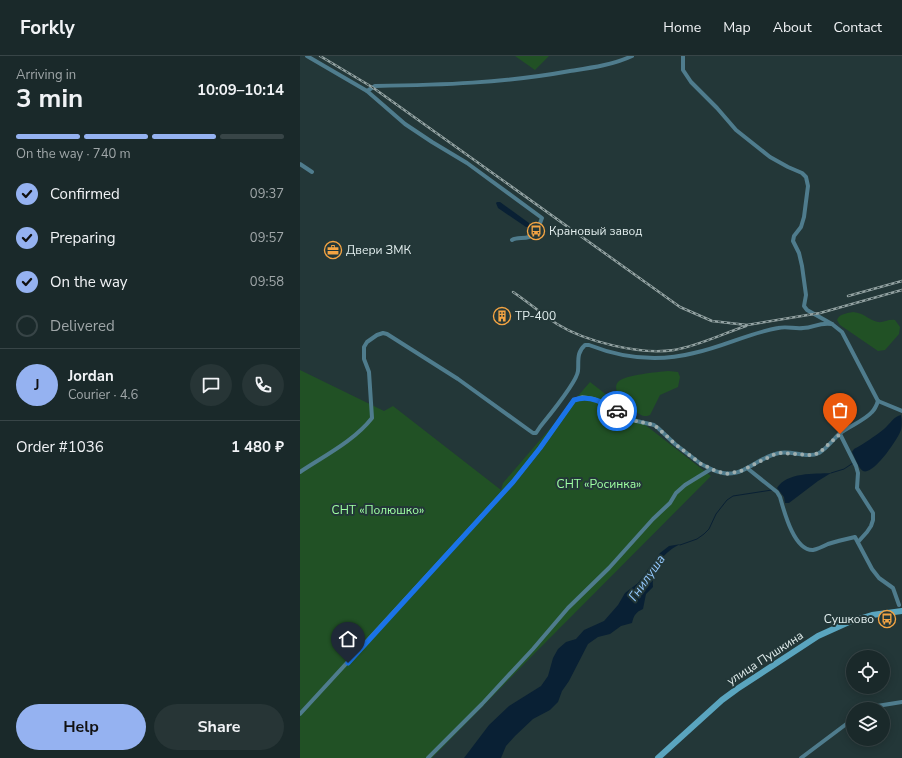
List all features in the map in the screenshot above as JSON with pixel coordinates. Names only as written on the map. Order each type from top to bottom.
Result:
[{"type":"main road","name":"улица Пушкина","points":[[658,758],[732,692],[813,640],[849,622],[872,615],[893,612],[901,606]]},
{"type":"street","points":[[307,56],[367,91],[405,124],[467,163],[542,218],[535,233],[529,237],[516,238],[512,240]]},
{"type":"street","points":[[367,91],[374,86],[445,85],[505,81],[537,77],[596,67],[632,56]]},
{"type":"street","points":[[683,56],[683,70],[691,82],[718,108],[736,130],[770,157],[802,173],[806,177],[808,186],[804,217],[801,227],[794,236],[793,241],[799,253],[802,266],[806,295],[804,306],[807,310],[832,324],[842,332],[878,401],[902,411]]},
{"type":"street","points":[[300,164],[312,172]]},
{"type":"street","points":[[300,472],[339,446],[365,426],[372,418],[369,372],[364,359],[364,347],[367,342],[383,333],[388,334],[439,365],[533,433],[536,433],[571,385],[578,371],[577,366],[579,354],[585,345],[619,355],[655,358],[679,356],[694,353],[779,327],[804,328],[820,324],[832,324]]},
{"type":"street","points":[[300,714],[513,482],[540,448],[574,400],[582,397],[594,399],[632,420],[654,425],[675,444],[701,464],[726,474],[731,474],[747,468],[780,453],[811,455],[819,453],[840,434],[872,413],[878,401]]},
{"type":"street","points":[[840,434],[856,466],[858,473],[857,488],[873,513],[871,526],[858,542]]},
{"type":"street","points":[[747,468],[777,492],[790,528],[798,542],[804,547],[813,550],[841,540],[855,537],[872,569],[879,578],[893,588],[901,606]]},
{"type":"street","points":[[428,758],[482,704],[533,649],[568,608],[609,568],[653,519],[670,503],[676,493],[685,484],[711,469]]},
{"type":"street","points":[[890,704],[902,702]]},
{"type":"street","points":[[801,758],[846,724]]},
{"type":"green space","points":[[515,56],[549,56],[535,70]]},
{"type":"green space","points":[[853,312],[878,322],[895,320],[900,327],[899,334],[885,350],[878,351],[840,325],[837,320],[840,316]]},
{"type":"green space","name":"СНТ «Росинка»","points":[[300,370],[384,411],[393,406],[501,490],[503,483],[590,382],[711,476],[432,758],[300,758]]},
{"type":"green space","points":[[668,371],[678,372],[680,377],[678,387],[660,395],[649,416],[644,416],[629,407],[619,396],[616,385],[619,381],[628,377],[642,374]]},
{"type":"water","points":[[497,202],[500,202],[529,223],[529,227],[526,227],[498,208]]},
{"type":"water","points":[[901,415],[901,430],[885,456],[873,468],[867,471],[861,470],[852,452],[854,449],[862,445]]},
{"type":"water","points":[[831,473],[789,503],[785,503],[784,497],[777,488],[781,483],[794,476]]},
{"type":"water","points":[[681,544],[669,551],[656,567],[653,587],[646,594],[643,609],[636,614],[632,623],[621,626],[610,634],[598,637],[588,644],[569,681],[562,691],[558,702],[550,710],[533,719],[515,736],[506,746],[501,758],[464,758],[489,725],[509,706],[541,686],[548,676],[553,658],[558,649],[566,642],[576,639],[584,630],[604,621],[618,605],[625,593],[638,583],[660,553],[669,546]]},
{"type":"waterway","name":"Гнилуша","points":[[831,473],[844,469],[853,463]]},
{"type":"waterway","name":"Гнилуша","points":[[680,545],[697,539],[704,534],[709,529],[716,514],[727,500],[733,496],[772,490]]},
{"type":"railway","points":[[320,56],[372,87],[680,307],[712,321],[747,325],[820,313],[902,290]]},
{"type":"railway","points":[[848,296],[902,281]]},
{"type":"railway","points":[[513,292],[551,320],[569,330],[614,346],[630,349],[645,351],[674,350],[701,343],[746,326]]},
{"type":"way so far","points":[[617,411],[632,420],[654,425],[675,444],[701,464],[726,474],[741,471],[780,453],[811,455],[819,453],[840,434]]},
{"type":"place","name":"Крановый завод","points":[[536,231]]},
{"type":"place","name":"Двери ЗМК","points":[[333,250]]},
{"type":"place","name":"ТР-400","points":[[502,316]]},
{"type":"place","name":"Сушково","points":[[887,619]]},
{"type":"route","points":[[348,663],[513,482],[540,448],[574,400],[582,397],[594,399],[617,411]]},
{"type":"park label","name":"СНТ «Полюшко»","points":[[378,510]]}]
